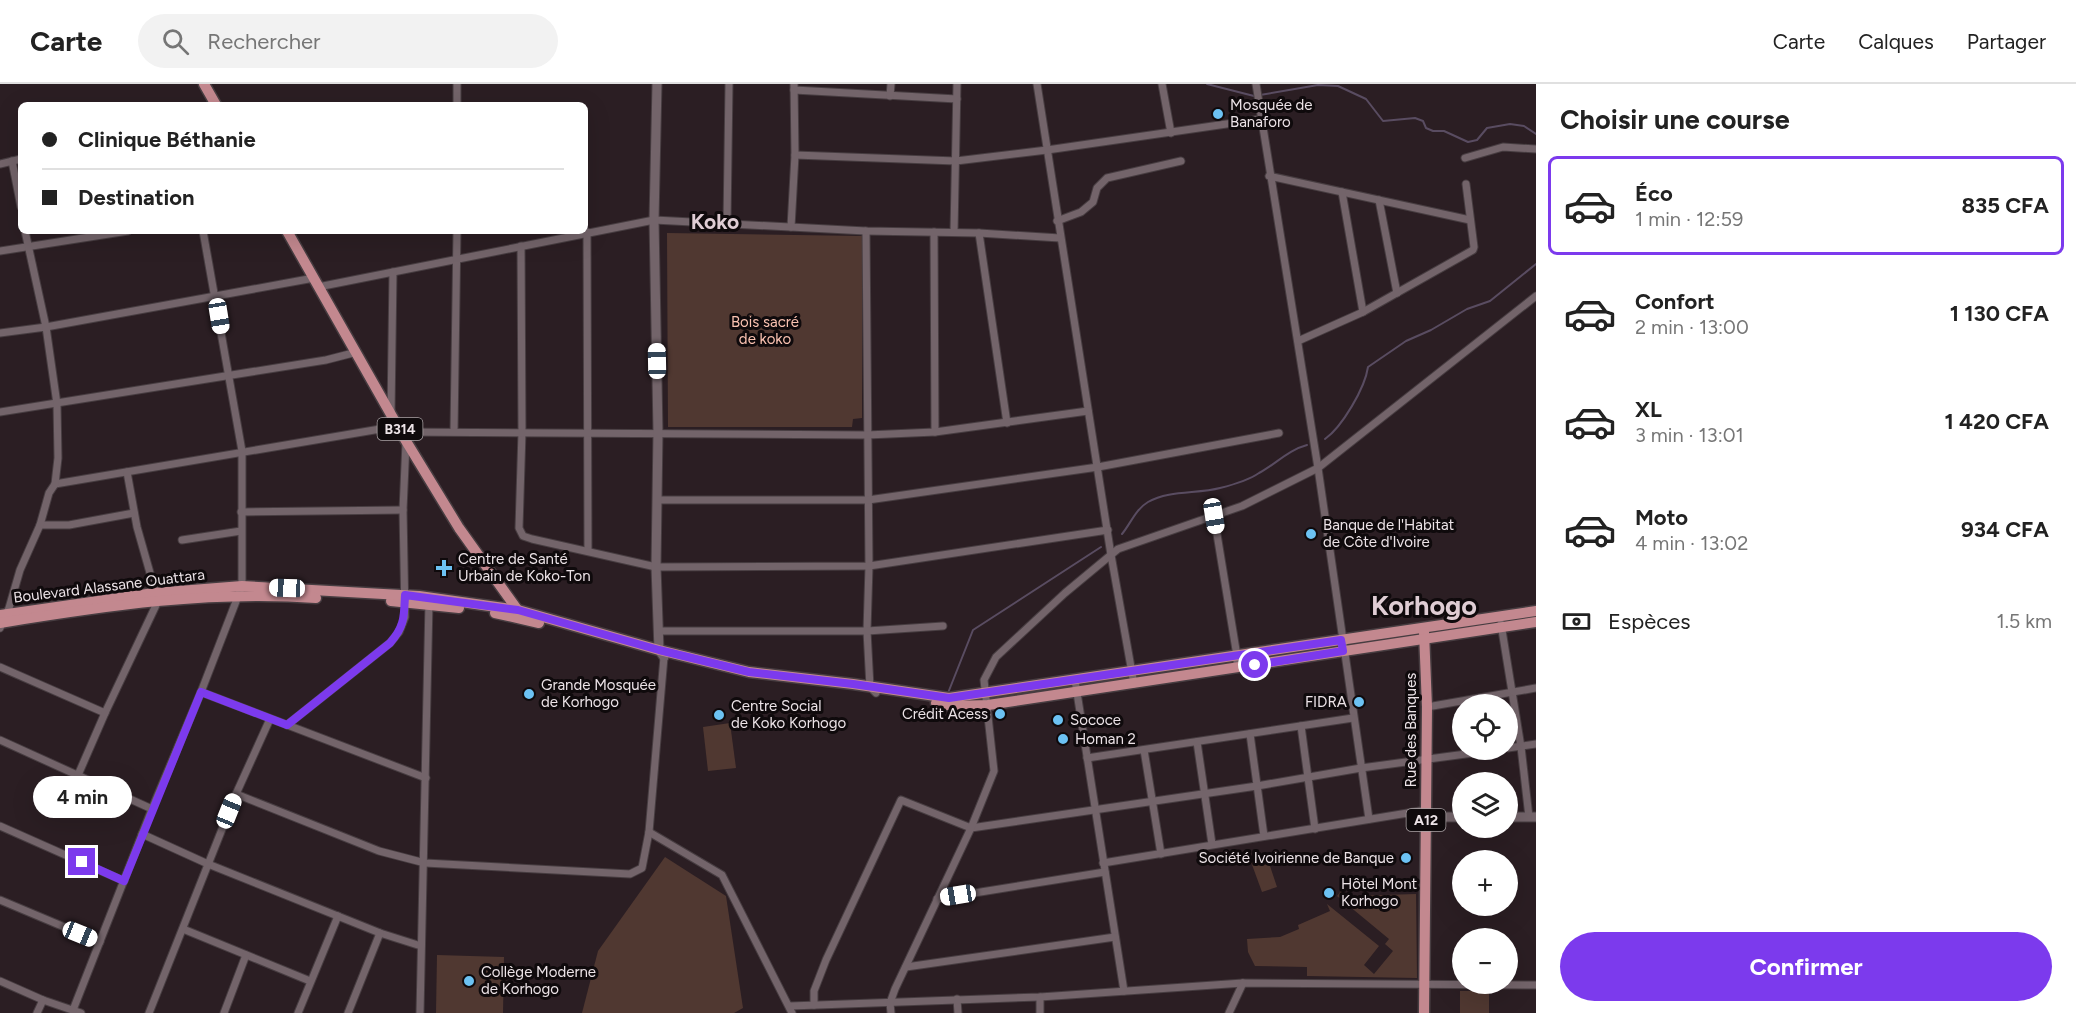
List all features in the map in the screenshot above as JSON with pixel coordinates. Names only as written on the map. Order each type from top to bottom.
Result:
[{"type":"main road","points":[[204,84],[214,102]]},
{"type":"main road","name":"B314","points":[[289,234],[391,415],[459,528],[521,615]]},
{"type":"main road","name":"Boulevard Alassane Ouattara","points":[[2,621],[156,597],[241,591],[405,598],[521,615],[661,653],[749,672],[941,701],[954,706],[988,705],[1077,693],[1237,668],[1342,646],[1500,622],[1536,622]]},
{"type":"main road","name":"Boulevard Alassane Ouattara","points":[[1500,622],[1536,611]]},
{"type":"main road","name":"Rue des Banques","points":[[1424,633],[1427,706],[1424,1013]]},
{"type":"main road","name":"Boulevard Alassane Ouattara","points":[[941,701],[1237,656],[1342,646]]},
{"type":"street","points":[[457,84],[457,102]]},
{"type":"street","points":[[236,794],[379,851],[425,863],[630,874],[642,868],[649,832],[661,653],[656,567],[658,432],[654,219],[657,84]]},
{"type":"street","points":[[727,223],[729,84]]},
{"type":"street","points":[[890,96],[891,84]]},
{"type":"street","points":[[954,232],[957,84]]},
{"type":"street","points":[[1037,84],[1111,555],[1134,684]]},
{"type":"street","points":[[1162,84],[1171,133]]},
{"type":"street","points":[[1256,86],[1318,468],[1342,646],[1369,819]]},
{"type":"street","points":[[791,227],[795,155],[794,87],[890,96],[957,99]]},
{"type":"street","points":[[795,155],[956,161],[1260,119]]},
{"type":"street","points":[[1465,158],[1503,147],[1536,149]]},
{"type":"street","points":[[0,164],[18,160]]},
{"type":"street","points":[[12,161],[18,192]]},
{"type":"street","points":[[1057,220],[1082,212],[1093,202],[1097,188],[1107,178],[1181,161]]},
{"type":"street","points":[[1269,176],[1470,220]]},
{"type":"street","points":[[1298,341],[1363,312],[1473,250],[1466,184]]},
{"type":"street","points":[[1342,192],[1363,312]]},
{"type":"street","points":[[1380,200],[1397,293]]},
{"type":"street","points":[[588,232],[654,219],[866,231],[954,232],[1060,238]]},
{"type":"street","points":[[866,231],[869,566],[867,631],[873,690]]},
{"type":"street","points":[[934,232],[935,432]]},
{"type":"street","points":[[979,233],[1007,423]]},
{"type":"street","points":[[2,621],[20,570],[40,525],[49,493],[55,484],[58,458],[57,404],[46,327],[26,234]]},
{"type":"street","points":[[0,251],[108,234]]},
{"type":"street","points":[[73,1010],[241,591],[242,451],[204,234]]},
{"type":"street","points":[[454,431],[457,234]]},
{"type":"street","points":[[0,333],[46,327],[216,296],[393,272],[578,234]]},
{"type":"street","points":[[587,234],[588,551]]},
{"type":"street","points":[[521,246],[522,432],[519,528],[523,536],[656,567],[869,566],[1108,530]]},
{"type":"street","points":[[391,415],[393,272]]},
{"type":"street","points":[[891,1013],[890,1003],[972,828],[994,771],[984,680],[996,657],[1065,593],[1118,549],[1146,537],[1242,506],[1318,468],[1536,296]]},
{"type":"street","points":[[0,412],[326,360],[357,352]]},
{"type":"street","points":[[55,484],[242,451],[402,433],[454,431],[867,435],[935,432],[1088,411]]},
{"type":"street","points":[[287,725],[390,643],[399,632],[405,617],[402,433]]},
{"type":"street","points":[[657,500],[868,500],[1098,467],[1279,434]]},
{"type":"street","points":[[78,775],[156,597],[126,472]]},
{"type":"street","points":[[241,512],[403,510]]},
{"type":"street","points":[[40,525],[69,525],[134,513]]},
{"type":"street","points":[[1214,516],[1237,668]]},
{"type":"street","points":[[182,540],[241,531]]},
{"type":"street","points":[[420,1013],[429,601]]},
{"type":"street","points":[[1500,622],[1532,817]]},
{"type":"street","points":[[658,631],[867,631],[943,626]]},
{"type":"street","points":[[0,667],[105,713]]},
{"type":"street","points":[[1075,680],[1124,991]]},
{"type":"street","points":[[1427,706],[1536,688]]},
{"type":"street","points":[[201,692],[426,778]]},
{"type":"street","points":[[1087,758],[1353,718]]},
{"type":"street","points":[[148,1013],[236,794],[270,719]]},
{"type":"street","points":[[1301,726],[1315,828]]},
{"type":"street","points":[[1250,734],[1264,836]]},
{"type":"street","points":[[0,740],[152,809]]},
{"type":"street","points":[[1197,742],[1212,844]]},
{"type":"street","points":[[1518,747],[1536,744]]},
{"type":"street","points":[[1144,750],[1161,854]]},
{"type":"street","points":[[814,1005],[814,991],[826,960],[901,800],[972,828],[1095,808],[1257,786],[1361,768],[1452,756]]},
{"type":"street","points":[[1104,863],[1369,819],[1426,814],[1452,816]]},
{"type":"street","points":[[0,826],[124,881]]},
{"type":"street","points":[[649,832],[722,875],[791,1009],[814,1005],[1040,996],[1243,983],[1536,986]]},
{"type":"street","points":[[142,834],[208,864],[380,933],[421,946]]},
{"type":"street","points":[[937,899],[1105,872]]},
{"type":"street","points":[[0,900],[100,942]]},
{"type":"street","points":[[298,1013],[338,916]]},
{"type":"street","points":[[183,929],[310,981]]},
{"type":"street","points":[[348,1013],[380,933]]},
{"type":"street","points":[[906,967],[1115,937]]},
{"type":"street","points":[[224,1013],[246,955]]},
{"type":"street","points":[[0,981],[43,1000],[81,1013]]},
{"type":"street","points":[[1229,1013],[1243,983]]},
{"type":"street","points":[[1040,996],[1040,1013]]},
{"type":"street","points":[[957,999],[958,1013]]},
{"type":"street","points":[[37,1013],[43,1000]]},
{"type":"green space","name":"Bois sacré de koko","points":[[667,233],[862,236],[862,418],[853,419],[852,427],[668,427]]},
{"type":"green space","points":[[730,723],[736,768],[708,771],[703,727]]},
{"type":"green space","points":[[665,857],[726,896],[743,1008],[734,1013],[582,1013],[598,951]]},
{"type":"green space","points":[[1267,857],[1277,887],[1262,892],[1251,862]]},
{"type":"green space","points":[[1341,891],[1351,896],[1416,894],[1417,978],[1307,976],[1307,967],[1255,966],[1248,952],[1247,939],[1280,937],[1299,929],[1298,925],[1330,911],[1327,904],[1379,946],[1364,965],[1374,974],[1393,951],[1385,944],[1389,939],[1337,896]]},
{"type":"green space","name":"Collège Moderne de Korhogo","points":[[437,955],[504,957],[503,1013],[436,1013]]},
{"type":"green space","points":[[1460,994],[1489,994],[1489,1013],[1460,1013]]},
{"type":"waterway","points":[[1207,84],[1254,96],[1318,85],[1338,86],[1366,99],[1383,121],[1415,118],[1423,121],[1426,128],[1433,131],[1444,131],[1468,142],[1477,140],[1487,128],[1510,124],[1524,126],[1536,134]]},
{"type":"waterway","points":[[1325,439],[1338,426],[1352,406],[1368,367],[1406,341],[1431,330],[1467,309],[1490,301],[1536,264]]},
{"type":"waterway","points":[[1122,534],[1136,513],[1156,498],[1211,490],[1240,482],[1255,476],[1294,450],[1307,445]]},
{"type":"waterway","points":[[948,693],[973,630],[1101,547]]},
{"type":"waterway","points":[[938,718],[942,706]]},
{"type":"place","name":"Mosquée de Banaforo","points":[[1218,114]]},
{"type":"place","name":"Banque de l'Habitat de Côte d'Ivoire","points":[[1311,534]]},
{"type":"place","name":"Centre de Santé Urbain de Koko-Ton","points":[[444,568]]},
{"type":"place","name":"Grande Mosquée de Korhogo","points":[[529,694]]},
{"type":"place","name":"FIDRA","points":[[1359,702]]},
{"type":"place","name":"Crédit Acess","points":[[1000,714]]},
{"type":"place","name":"Centre Social de Koko Korhogo","points":[[719,715]]},
{"type":"place","name":"Sococe","points":[[1058,720]]},
{"type":"place","name":"Homan 2","points":[[1063,739]]},
{"type":"place","name":"Société Ivoirienne de Banque","points":[[1406,858]]},
{"type":"place","name":"Hôtel Mont Korhogo","points":[[1329,893]]},
{"type":"place","name":"Collège Moderne de Korhogo","points":[[469,981]]},
{"type":"district","name":"Koko","points":[[715,221]]},
{"type":"district","name":"Korhogo","points":[[1424,605]]},
{"type":"route","points":[[82,862],[124,881],[201,692],[287,725],[390,643],[399,632],[405,617],[405,595],[518,610],[659,650],[749,672],[949,698],[1341,640],[1343,651],[1255,665]]}]
